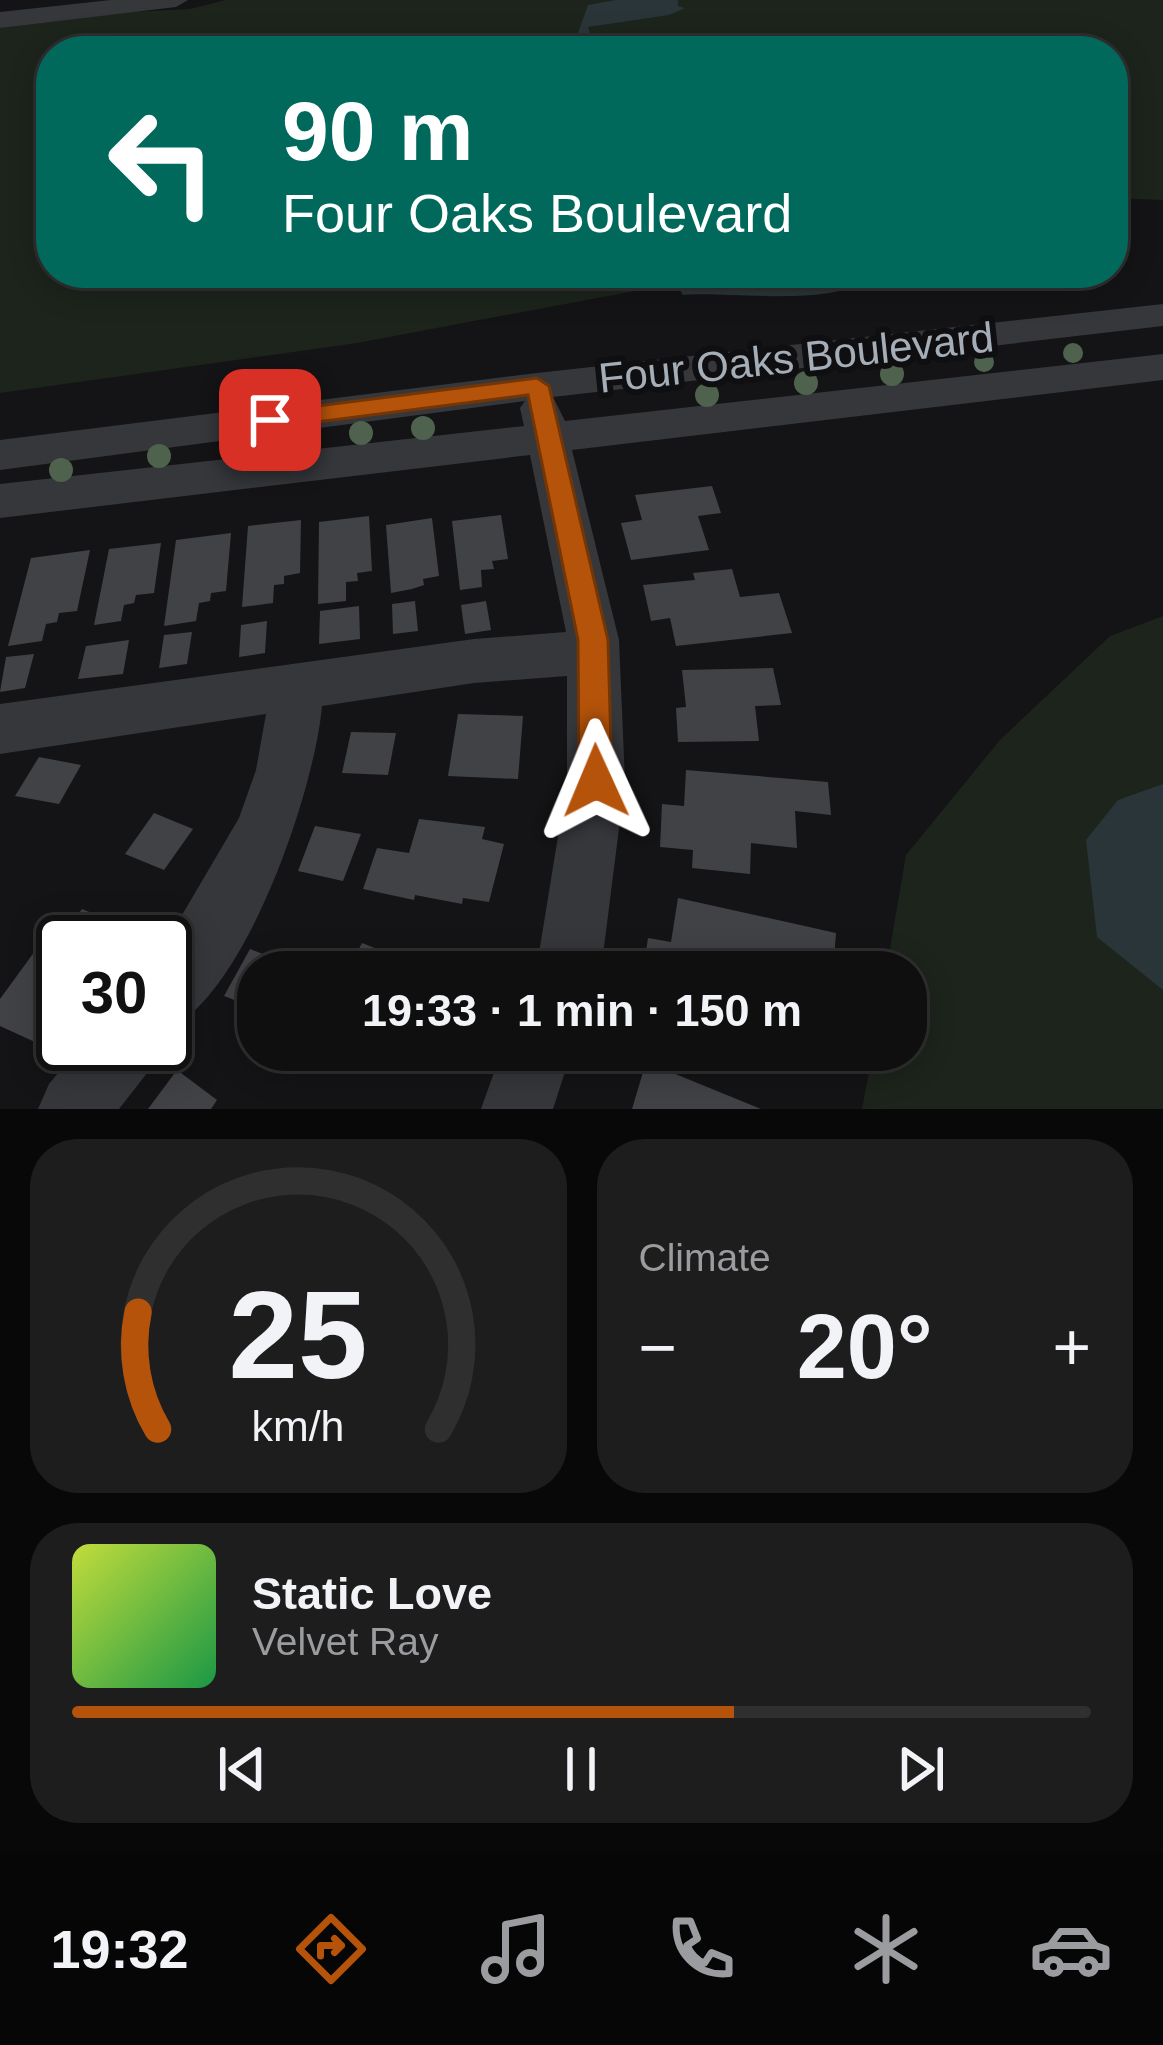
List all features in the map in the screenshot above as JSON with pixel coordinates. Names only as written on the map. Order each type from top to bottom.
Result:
[{"type":"street","points":[[0,20],[176,0]]},
{"type":"street","name":"Four Oaks Boulevard","points":[[0,455],[537,386],[1163,316]]},
{"type":"street","name":"Four Oaks Boulevard","points":[[0,501],[1163,367]]},
{"type":"street","points":[[537,386],[593,652],[596,781],[571,951]]},
{"type":"street","points":[[0,729],[474,661],[593,652]]},
{"type":"street","points":[[192,955],[239,881],[270,815],[286,767],[297,687]]},
{"type":"street","points":[[74,1109],[106,1071]]},
{"type":"street","points":[[517,1109],[530,1071]]},
{"type":"shaded area","points":[[226,0],[1163,0],[1163,200],[1128,199],[1128,36],[36,36],[36,288],[651,288],[357,343],[0,393],[0,28],[90,14],[190,9]]},
{"type":"shaded area","points":[[678,0],[678,6],[685,8],[669,15],[588,27],[590,34],[577,36],[588,5]]},
{"type":"shaded area","points":[[679,288],[848,288],[804,296],[683,295]]},
{"type":"shaded area","points":[[1163,616],[1163,1109],[862,1109],[869,1071],[927,1071],[927,951],[890,951],[906,855],[1000,740],[1110,636]]},
{"type":"shaded area","points":[[1163,784],[1163,990],[1097,937],[1086,840],[1118,800]]},
{"type":"building","points":[[712,486],[721,513],[698,516],[709,550],[631,560],[621,523],[642,520],[635,495]]},
{"type":"building","points":[[501,515],[508,559],[492,561],[494,569],[481,570],[482,587],[460,590],[452,521]]},
{"type":"building","points":[[369,516],[372,571],[357,573],[358,581],[346,582],[346,601],[318,604],[319,522]]},
{"type":"building","points":[[432,518],[439,576],[391,593],[386,525]]},
{"type":"building","points":[[301,520],[300,573],[284,576],[284,584],[274,585],[273,603],[242,607],[248,526]]},
{"type":"building","points":[[231,533],[226,591],[211,593],[210,601],[199,603],[196,621],[164,626],[176,540]]},
{"type":"building","points":[[161,543],[154,593],[136,595],[134,603],[124,605],[121,621],[94,625],[109,549]]},
{"type":"building","points":[[90,550],[77,611],[59,613],[57,622],[46,624],[42,641],[8,646],[31,558]]},
{"type":"building","points":[[732,569],[740,597],[779,593],[792,633],[676,646],[670,618],[651,621],[643,585],[695,580],[693,573]]},
{"type":"building","points":[[415,601],[418,631],[393,634],[392,604]]},
{"type":"building","points":[[486,601],[491,630],[465,634],[461,605]]},
{"type":"building","points":[[359,606],[360,639],[319,644],[320,611]]},
{"type":"building","points":[[267,621],[265,653],[239,657],[241,625]]},
{"type":"building","points":[[192,632],[187,664],[159,668],[164,635]]},
{"type":"building","points":[[129,640],[123,674],[78,679],[86,646]]},
{"type":"building","points":[[34,654],[25,688],[0,692],[6,657]]},
{"type":"building","points":[[773,668],[781,705],[755,706],[759,741],[678,742],[676,708],[686,707],[682,670]]},
{"type":"building","points":[[458,714],[523,716],[518,779],[448,776]]},
{"type":"building","points":[[351,732],[396,733],[388,775],[342,773]]},
{"type":"building","points":[[39,757],[81,765],[59,804],[15,796]]},
{"type":"building","points":[[686,770],[828,782],[831,815],[795,811],[797,848],[751,843],[750,874],[692,868],[693,850],[660,847],[662,804],[684,806]]},
{"type":"building","points":[[154,813],[193,829],[164,870],[125,854]]},
{"type":"building","points":[[419,819],[485,827],[482,839],[504,844],[489,902],[463,898],[462,904],[415,895],[414,900],[363,889],[377,848],[409,853]]},
{"type":"building","points":[[315,826],[361,834],[343,881],[298,871]]},
{"type":"building","points":[[678,898],[836,933],[835,951],[646,951],[648,938],[671,942]]},
{"type":"building","points":[[362,943],[382,951],[358,951]]},
{"type":"building","points":[[36,950],[36,1043],[0,1026],[0,999]]},
{"type":"building","points":[[237,972],[237,1001],[224,996]]},
{"type":"building","points":[[176,1071],[217,1100],[211,1109],[148,1109]]},
{"type":"building","points":[[643,1071],[668,1071],[761,1109],[632,1109]]},
{"type":"route","points":[[270,420],[537,386],[593,640],[596,781]]}]
